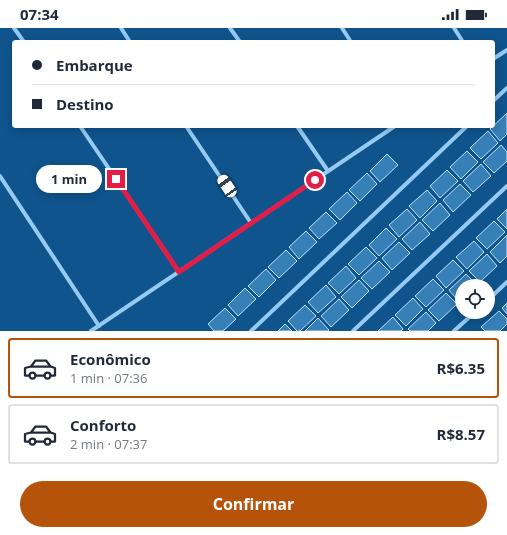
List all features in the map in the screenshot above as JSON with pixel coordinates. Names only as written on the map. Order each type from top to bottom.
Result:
[{"type":"street","points":[[14,28],[23,40]]},
{"type":"street","points":[[121,28],[129,40]]},
{"type":"street","points":[[230,28],[239,40]]},
{"type":"street","points":[[342,28],[350,40]]},
{"type":"street","points":[[454,28],[462,40]]},
{"type":"street","points":[[495,58],[507,50]]},
{"type":"street","points":[[495,100],[507,88]]},
{"type":"street","points":[[81,128],[179,272]]},
{"type":"street","points":[[187,128],[251,223]]},
{"type":"street","points":[[298,128],[328,171]]},
{"type":"street","points":[[91,331],[392,128]]},
{"type":"street","points":[[251,331],[465,128]]},
{"type":"street","points":[[0,176],[99,326]]},
{"type":"street","points":[[353,331],[507,186]]},
{"type":"street","points":[[495,293],[507,282]]},
{"type":"street","points":[[454,331],[467,319]]},
{"type":"building","points":[[507,113],[507,134],[500,141],[490,129],[495,128],[495,124]]},
{"type":"building","points":[[488,131],[498,143],[481,159],[470,148]]},
{"type":"building","points":[[501,145],[507,152],[507,161],[494,173],[483,162]]},
{"type":"building","points":[[467,151],[478,162],[461,179],[450,167]]},
{"type":"building","points":[[387,154],[398,165],[380,182],[370,171]]},
{"type":"building","points":[[481,164],[491,176],[473,192],[463,181]]},
{"type":"building","points":[[447,170],[458,181],[440,198],[430,186]]},
{"type":"building","points":[[367,173],[377,184],[360,201],[349,190]]},
{"type":"building","points":[[460,184],[471,195],[453,212],[443,200]]},
{"type":"building","points":[[427,190],[437,201],[420,218],[409,206]]},
{"type":"building","points":[[347,192],[357,203],[340,220],[329,209]]},
{"type":"building","points":[[440,203],[450,215],[433,231],[422,220]]},
{"type":"building","points":[[407,209],[417,220],[399,237],[389,225]]},
{"type":"building","points":[[507,209],[507,229],[497,219]]},
{"type":"building","points":[[326,212],[337,223],[319,239],[309,228]]},
{"type":"building","points":[[494,221],[505,232],[487,249],[476,238]]},
{"type":"building","points":[[420,222],[430,234],[412,250],[402,239]]},
{"type":"building","points":[[386,228],[397,239],[379,256],[369,245]]},
{"type":"building","points":[[306,231],[317,242],[299,259],[289,247]]},
{"type":"building","points":[[507,235],[507,256],[500,263],[490,252]]},
{"type":"building","points":[[474,241],[484,252],[467,269],[456,257]]},
{"type":"building","points":[[399,242],[410,253],[392,270],[382,258]]},
{"type":"building","points":[[366,247],[377,258],[359,275],[348,264]]},
{"type":"building","points":[[286,250],[297,261],[279,278],[268,267]]},
{"type":"building","points":[[487,254],[497,266],[483,279],[477,279],[469,271]]},
{"type":"building","points":[[453,260],[464,271],[446,288],[436,276]]},
{"type":"building","points":[[379,261],[390,272],[372,289],[361,278]]},
{"type":"building","points":[[346,266],[356,278],[339,294],[328,283]]},
{"type":"building","points":[[266,269],[276,280],[259,297],[248,286]]},
{"type":"building","points":[[466,274],[471,279],[461,279]]},
{"type":"building","points":[[433,279],[444,290],[426,307],[415,296]]},
{"type":"building","points":[[359,280],[369,291],[352,308],[341,297]]},
{"type":"building","points":[[455,284],[455,297],[449,290]]},
{"type":"building","points":[[326,285],[336,297],[318,313],[308,302]]},
{"type":"building","points":[[245,288],[256,299],[238,316],[228,305]]},
{"type":"building","points":[[446,293],[455,302],[455,306],[439,321],[428,310]]},
{"type":"building","points":[[413,298],[423,309],[406,326],[395,315]]},
{"type":"building","points":[[339,299],[349,310],[331,327],[321,316]]},
{"type":"building","points":[[507,303],[507,314],[502,308]]},
{"type":"building","points":[[305,305],[316,316],[300,331],[297,331],[288,321]]},
{"type":"building","points":[[225,308],[236,319],[223,331],[214,331],[208,324]]},
{"type":"building","points":[[499,311],[507,319],[507,324],[500,331],[485,331],[481,327],[490,319],[495,319],[495,315]]},
{"type":"building","points":[[426,312],[436,323],[428,331],[410,331],[408,329]]},
{"type":"building","points":[[393,317],[403,329],[401,331],[378,331]]},
{"type":"building","points":[[318,318],[329,330],[328,331],[305,331]]},
{"type":"building","points":[[285,324],[292,331],[278,331]]},
{"type":"route","points":[[116,179],[179,272],[315,180]]}]
